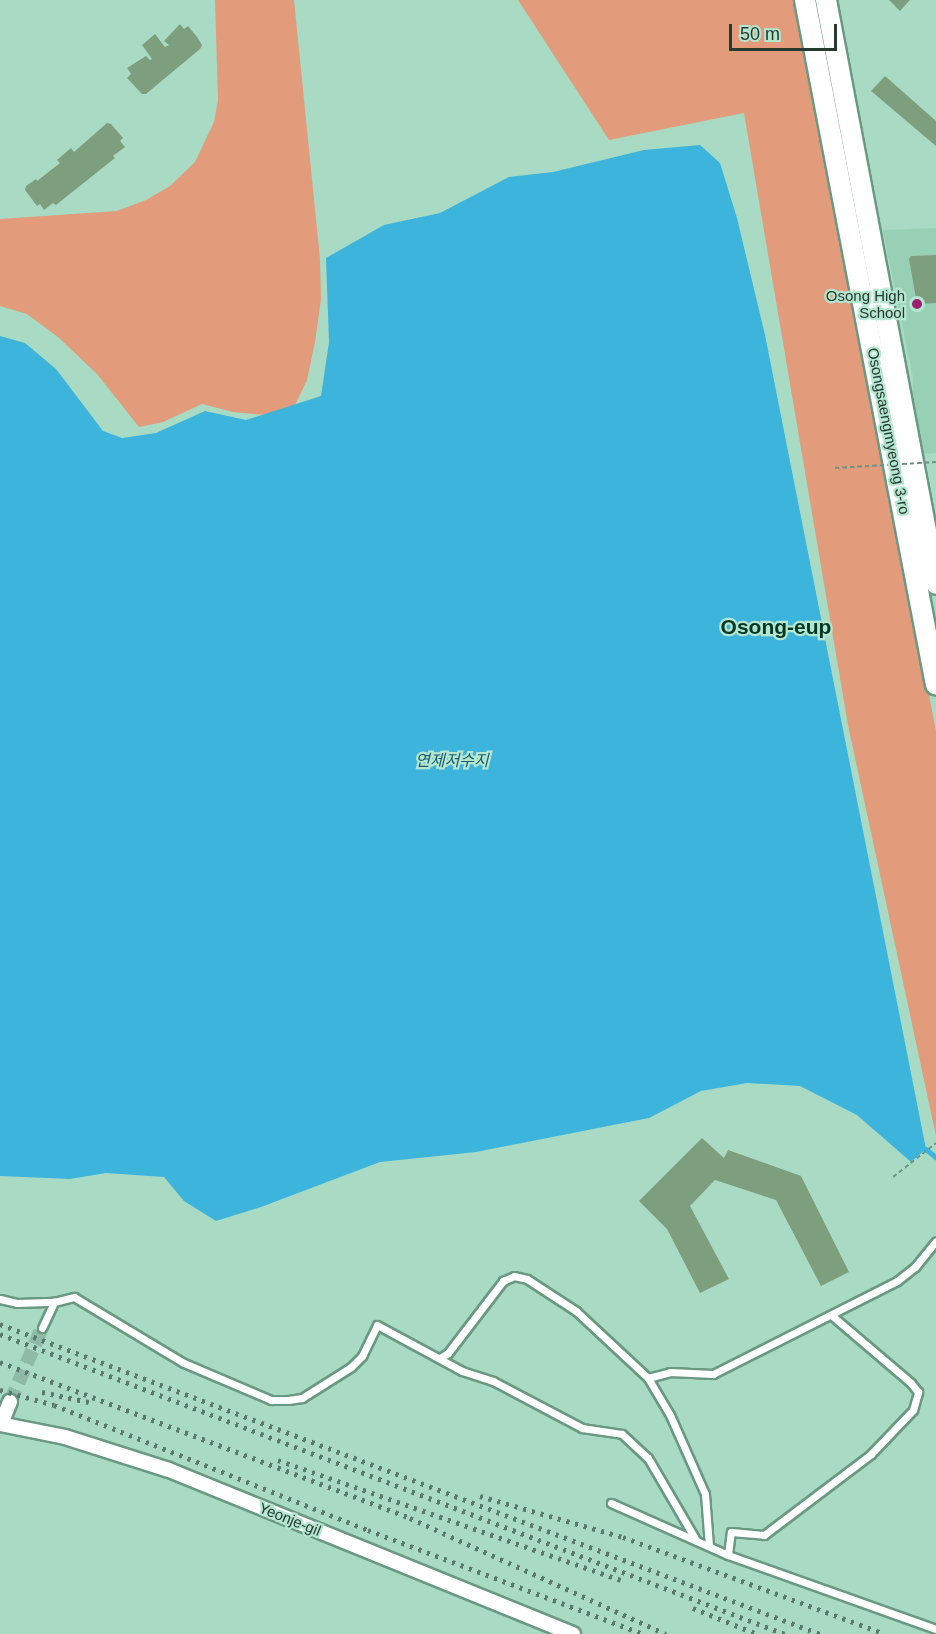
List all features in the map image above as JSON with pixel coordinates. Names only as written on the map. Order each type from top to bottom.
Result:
[{"type":"street","name":"Osongsaengmyeong 3-ro","points":[[805,0],[936,685]]},
{"type":"street","name":"Osongsaengmyeong 3-ro","points":[[826,0],[936,584]]},
{"type":"street","points":[[0,1424],[10,1402]]},
{"type":"street","name":"Yeonje-gil","points":[[0,1424],[65,1437],[169,1470],[573,1634]]},
{"type":"lane","points":[[648,1378],[670,1371],[713,1374],[897,1281],[915,1267],[936,1241]]},
{"type":"lane","points":[[440,1358],[448,1353],[503,1281],[514,1276],[527,1279],[576,1311],[648,1378],[670,1415],[705,1494],[709,1546]]},
{"type":"lane","points":[[0,1299],[16,1303],[54,1302],[74,1297],[184,1363],[271,1400],[302,1398],[351,1367],[362,1356],[377,1325],[462,1371],[493,1381],[582,1428],[622,1434],[648,1458],[696,1540]]},
{"type":"lane","points":[[42,1328],[54,1302]]},
{"type":"lane","points":[[728,1555],[731,1532],[764,1535],[871,1454],[912,1410],[918,1392],[911,1383],[831,1315]]},
{"type":"lane","points":[[611,1503],[728,1555],[936,1629]]},
{"type":"path","points":[[835,468],[936,462]]},
{"type":"path","points":[[893,1177],[936,1143]]},
{"type":"shaded area","points":[[215,0],[294,0],[320,259],[321,299],[315,342],[307,380],[295,405],[264,415],[233,412],[202,404],[163,422],[139,427],[97,374],[58,337],[27,314],[0,306],[0,219],[117,211],[146,200],[170,186],[195,162],[214,122],[218,100]]},
{"type":"shaded area","points":[[518,0],[795,0],[936,731],[936,1136],[848,725],[744,113],[609,140]]},
{"type":"shaded area","name":"Osong High School","points":[[936,228],[936,453],[922,454],[912,402],[913,378],[883,230]]},
{"type":"water","name":"연제저수지","points":[[700,145],[720,163],[737,218],[765,335],[926,1149],[911,1162],[857,1115],[800,1086],[747,1083],[701,1091],[649,1118],[476,1152],[380,1162],[261,1207],[216,1221],[184,1201],[164,1177],[106,1173],[70,1179],[0,1176],[0,336],[25,343],[56,369],[103,431],[122,438],[156,433],[205,411],[246,420],[321,396],[329,342],[326,258],[384,225],[440,213],[509,177],[553,172],[644,150]]},
{"type":"building","points":[[889,0],[910,0],[900,11]]},
{"type":"building","points":[[180,24],[184,29],[188,26],[197,37],[202,45],[200,49],[146,94],[142,94],[127,78],[131,74],[127,68],[146,56],[152,59],[142,45],[155,34],[165,47],[169,45],[164,41]]},
{"type":"building","points":[[885,76],[936,121],[936,146],[871,91]]},
{"type":"building","points":[[107,123],[111,124],[123,138],[120,141],[125,147],[113,156],[115,158],[56,205],[53,203],[44,210],[40,204],[37,206],[25,190],[26,186],[36,179],[37,181],[60,163],[57,160],[71,148],[74,152]]},
{"type":"building","points":[[936,255],[936,303],[917,304],[909,259],[911,256]]},
{"type":"building","points":[[702,1138],[724,1158],[728,1150],[801,1176],[849,1272],[821,1286],[776,1200],[715,1180],[690,1206],[729,1279],[700,1293],[667,1229],[639,1201]]},
{"type":"waterway","points":[[926,1149],[936,1157]]},
{"type":"tunnel","points":[[10,1402],[42,1328]]},
{"type":"railway","points":[[0,1324],[820,1634]]},
{"type":"railway","points":[[0,1334],[785,1634]]},
{"type":"railway","points":[[0,1362],[410,1518],[666,1634]]},
{"type":"railway","points":[[0,1390],[54,1405],[368,1530],[643,1634]]},
{"type":"railway","points":[[42,1392],[89,1402]]},
{"type":"railway","points":[[278,1460],[621,1580]]},
{"type":"railway","points":[[480,1496],[623,1537],[885,1634]]},
{"type":"railway","points":[[693,1608],[757,1634]]},
{"type":"place","name":"Osong High School","points":[[917,304]]},
{"type":"district","name":"Osong-eup","points":[[776,627]]}]
